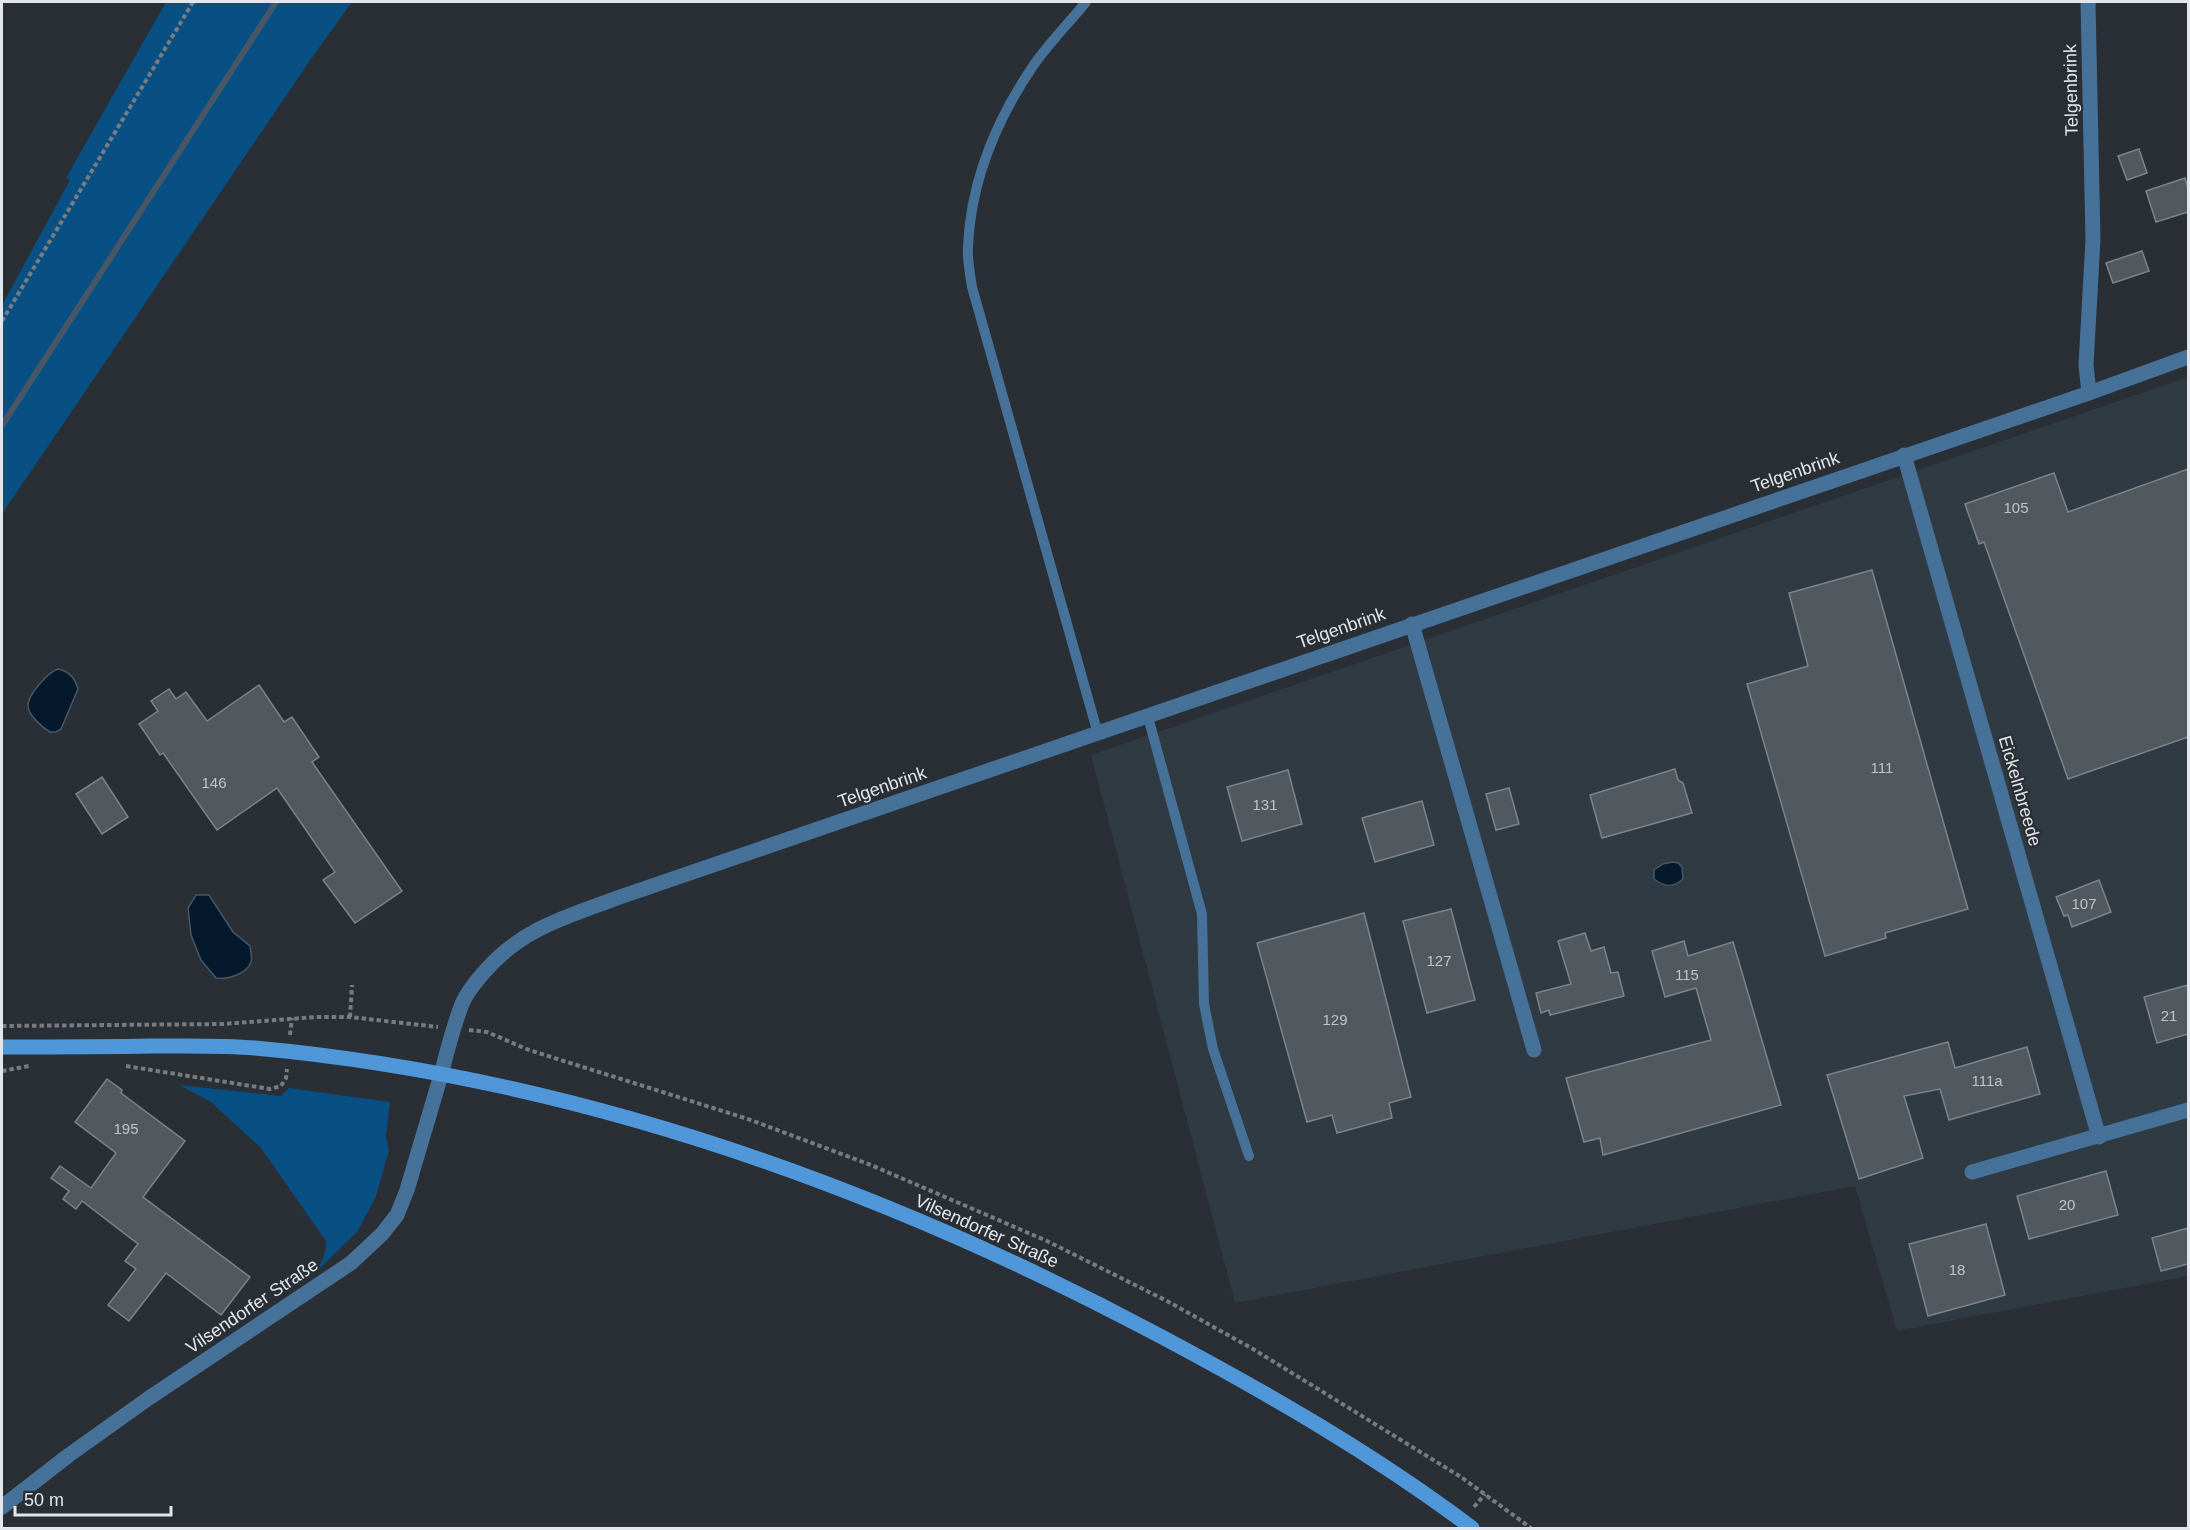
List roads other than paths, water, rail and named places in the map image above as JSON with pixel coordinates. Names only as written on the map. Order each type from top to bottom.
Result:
[{"type":"main road","name":"Vilsendorfer Straße","points":[[2,1047],[219,1046],[333,1057],[441,1075],[572,1102],[658,1126],[784,1168],[962,1238],[1083,1295],[1237,1377],[1352,1446],[1464,1526]]},
{"type":"street","name":"Telgenbrink","points":[[2088,2],[2093,240],[2086,364],[2089,393]]},
{"type":"street","name":"Telgenbrink","points":[[441,1075],[463,1002],[500,954],[530,933],[628,894],[1148,717],[2188,357]]},
{"type":"street","name":"Eickelnbreede","points":[[1904,455],[2099,1137]]},
{"type":"street","name":"Telgenbrink","points":[[1412,624],[1534,1050]]},
{"type":"street","name":"Vilsendorfer Straße","points":[[2,1507],[69,1455],[149,1398],[351,1263],[382,1234],[397,1215],[407,1190],[441,1075]]},
{"type":"street","points":[[1972,1172],[2188,1110]]},
{"type":"lane","points":[[1086,2],[1034,64],[1010,102],[991,140],[974,201],[968,247],[972,287],[1098,734]]},
{"type":"lane","points":[[1148,717],[1202,914],[1204,1004],[1213,1049],[1249,1156]]},
{"type":"waterway","points":[[3,424],[276,2]]}]
